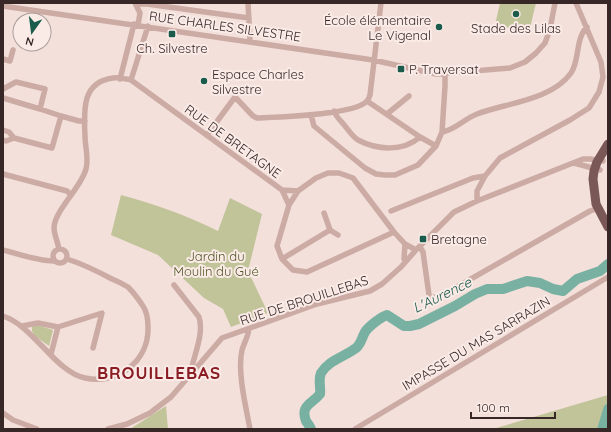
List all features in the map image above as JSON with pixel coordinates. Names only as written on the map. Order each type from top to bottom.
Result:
[{"type":"main road","points":[[608,144],[601,163],[598,183],[599,208],[608,227]]},
{"type":"street","points":[[248,3],[250,41]]},
{"type":"street","points":[[207,135],[235,97],[252,116],[257,118],[311,115],[357,107],[367,101],[370,95],[381,3]]},
{"type":"street","name":"RUE CHARLES SILVESTRE","points":[[3,6],[250,41],[373,60],[436,74],[445,74],[510,68],[525,62],[545,43],[550,29],[555,3]]},
{"type":"street","points":[[477,201],[477,191],[485,176],[500,158],[570,120],[588,108],[599,92],[603,77],[601,62],[576,3]]},
{"type":"street","points":[[120,79],[140,13],[136,4],[147,4],[249,18]]},
{"type":"street","points":[[59,249],[54,228],[58,216],[81,182],[86,170],[86,100],[92,89],[100,83],[114,78],[132,80],[148,26]]},
{"type":"street","points":[[442,132],[449,131],[476,114],[550,92],[560,85],[572,72],[582,35],[587,27]]},
{"type":"street","points":[[3,60],[10,61],[13,52]]},
{"type":"street","points":[[311,115],[314,126],[365,168],[376,174],[395,175],[418,165],[436,146],[442,132],[445,74]]},
{"type":"street","name":"RUE DE BRETAGNE","points":[[132,80],[282,190],[298,191]]},
{"type":"street","points":[[3,89],[16,82],[45,89],[40,109]]},
{"type":"street","points":[[387,114],[409,96]]},
{"type":"street","points":[[3,98],[61,116],[79,121],[85,121]]},
{"type":"street","points":[[367,101],[420,137],[436,146]]},
{"type":"street","points":[[334,111],[336,116],[357,139],[374,146],[390,149],[415,141],[420,137]]},
{"type":"street","points":[[3,140],[6,141],[14,138],[52,148],[61,116]]},
{"type":"street","points":[[3,130],[10,132],[14,138]]},
{"type":"street","name":"RUE DE BROUILLEBAS","points":[[108,429],[127,424],[150,413],[171,397],[222,338],[249,330],[317,304],[370,291],[382,284],[454,212],[477,201],[583,159],[590,159],[601,163]]},
{"type":"street","points":[[394,232],[307,272],[293,270],[282,259],[277,246],[289,205],[298,191],[316,178],[328,174],[339,173],[353,178],[394,232],[405,244],[418,248],[423,252],[430,298],[441,296],[590,211],[599,208]]},
{"type":"street","points":[[3,174],[67,191],[71,195]]},
{"type":"street","points":[[391,211],[473,178],[485,176]]},
{"type":"street","points":[[282,190],[289,205]]},
{"type":"street","points":[[324,213],[330,230],[338,235]]},
{"type":"street","points":[[282,259],[330,230]]},
{"type":"street","points":[[405,244],[404,259],[406,261]]},
{"type":"street","points":[[59,249],[64,250],[67,255],[67,259]]},
{"type":"street","points":[[54,261],[53,254],[59,249]]},
{"type":"street","points":[[3,250],[27,257],[54,261],[59,264],[64,263],[67,259]]},
{"type":"street","points":[[3,316],[22,326],[70,372],[84,378],[100,380],[127,371],[146,347],[148,319],[144,307],[127,287],[82,263],[67,259]]},
{"type":"street","name":"IMPASSE DU MAS SARRAZIN","points":[[355,429],[608,277]]},
{"type":"street","points":[[174,285],[199,317],[201,322],[201,331],[191,375]]},
{"type":"street","points":[[22,326],[38,323],[58,327],[102,313],[93,348]]},
{"type":"street","points":[[51,354],[58,327]]},
{"type":"street","points":[[249,330],[242,350],[241,362],[242,381],[250,429]]},
{"type":"street","points":[[3,413],[13,420],[37,429]]},
{"type":"green space","name":"Stade des Lilas","points":[[500,3],[536,3],[529,32],[495,25]]},
{"type":"green space","name":"Jardin du Moulin du Gué","points":[[121,195],[170,210],[218,231],[230,198],[262,214],[248,271],[268,313],[231,327],[223,309],[204,298],[158,255],[111,235]]},
{"type":"green space","points":[[37,325],[53,330],[49,346],[35,336],[32,331],[32,327]]},
{"type":"green space","points":[[608,395],[608,429],[493,429]]},
{"type":"green space","points":[[166,406],[168,429],[130,429]]},
{"type":"water","points":[[608,264],[608,268],[599,274],[576,282],[568,290],[558,295],[540,285],[528,283],[506,290],[481,293],[456,309],[416,327],[406,329],[384,318],[367,331],[359,349],[327,367],[322,375],[322,394],[308,407],[306,414],[314,429],[311,429],[306,421],[305,411],[306,408],[320,394],[320,375],[326,366],[357,347],[367,330],[380,318],[387,315],[404,326],[419,324],[487,289],[503,289],[527,281],[540,283],[553,289],[563,291],[577,279],[600,271]]},
{"type":"water","points":[[608,403],[608,429],[597,429],[604,406]]},
{"type":"waterway","name":"L'Aurence","points":[[311,429],[306,421],[305,411],[308,405],[320,394],[321,373],[332,362],[356,348],[367,330],[387,315],[404,326],[419,324],[487,289],[503,289],[527,281],[540,283],[553,289],[563,291],[577,279],[600,271],[608,264]]},
{"type":"place","name":"Stade des Lilas","points":[[516,14]]},
{"type":"place","name":"École élémentaire Le Vigenal","points":[[439,27]]},
{"type":"place","name":"Ch. Silvestre","points":[[172,34]]},
{"type":"place","name":"P. Traversat","points":[[401,69]]},
{"type":"place","name":"Espace Charles Silvestre","points":[[204,81]]},
{"type":"place","name":"Bretagne","points":[[423,239]]},
{"type":"district","name":"BROUILLEBAS","points":[[159,372]]}]
